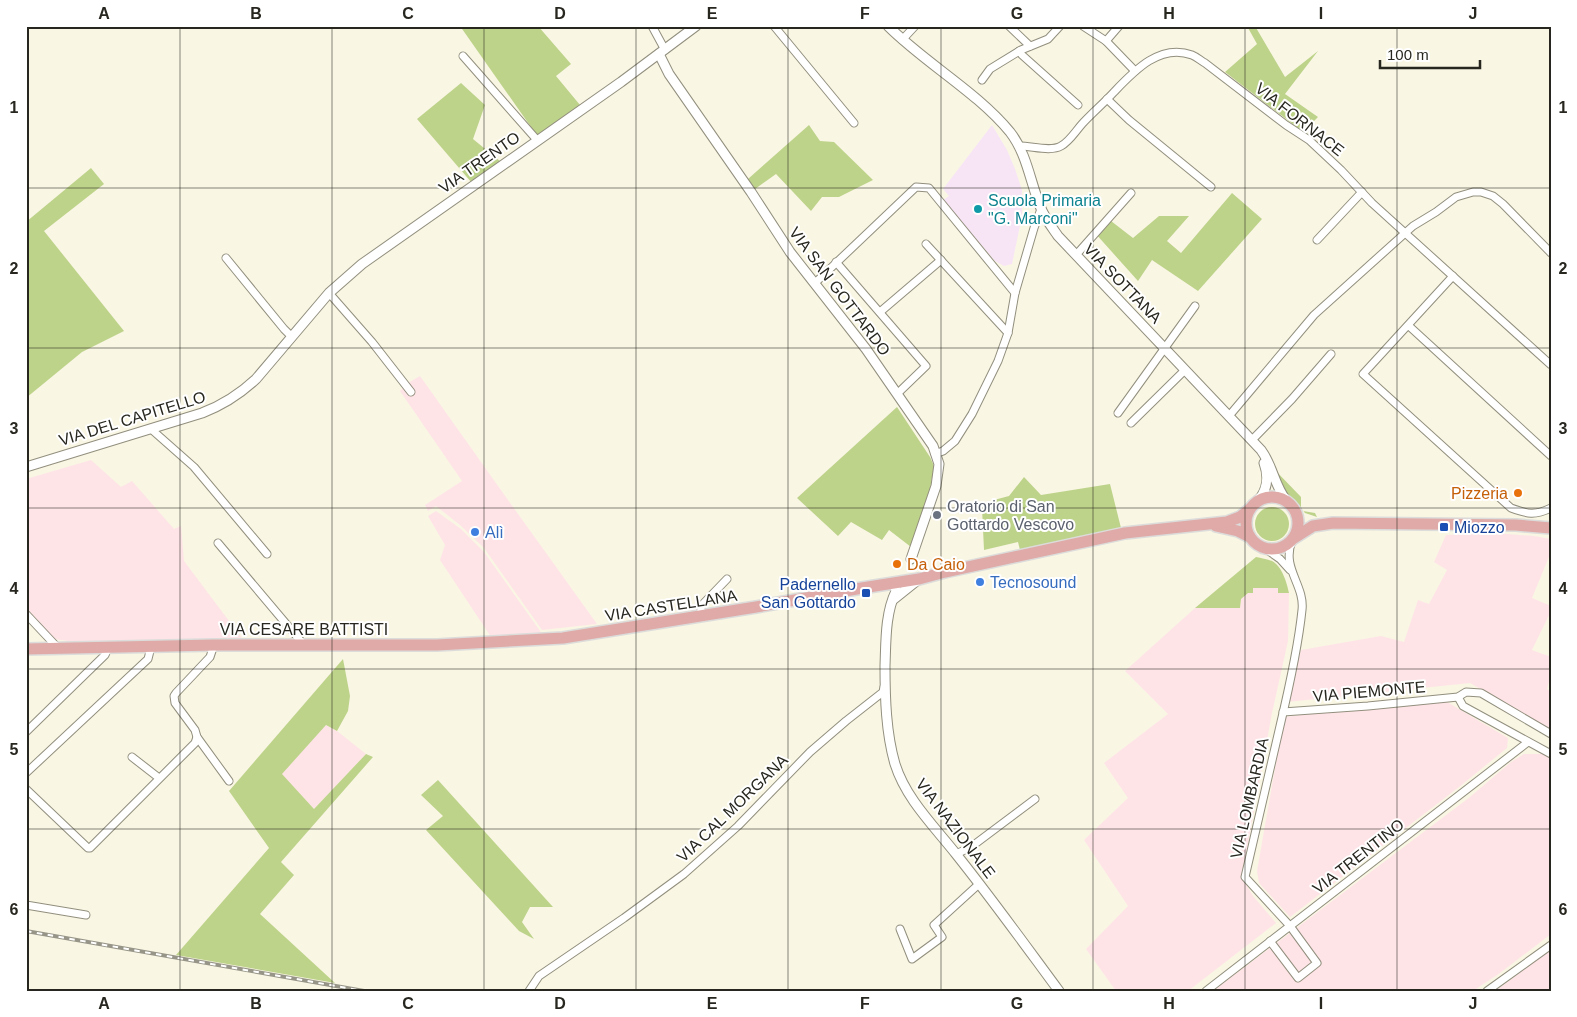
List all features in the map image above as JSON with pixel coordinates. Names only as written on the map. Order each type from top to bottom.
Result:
[{"type":"main road","points":[[1333,523],[1307,518],[1290,504],[1275,497],[1264,498],[1254,505],[1248,514],[1246,525],[1250,537],[1260,547],[1281,549],[1311,527],[1333,523],[1539,523]]},
{"type":"main road","points":[[1290,504],[1299,521],[1299,528],[1293,540]]},
{"type":"main road","name":"VIA CASTELLANA","points":[[582,635],[894,584],[1117,534],[1207,525],[1233,520],[1240,517],[1254,505]]},
{"type":"main road","name":"VIA CASTELLANA","points":[[1207,525],[1232,529],[1250,537]]},
{"type":"main road","name":"VIA CESARE BATTISTI","points":[[26,649],[214,645],[437,645],[489,643],[582,635]]},
{"type":"street","points":[[652,26],[662,52]]},
{"type":"street","name":"VIA TRENTO","points":[[244,390],[256,379],[329,293],[362,264],[696,26]]},
{"type":"street","points":[[774,26],[854,123]]},
{"type":"street","name":"VIA SOTTANA","points":[[888,26],[902,40],[990,111],[1009,132],[1020,146],[1041,209],[1058,236],[1253,442],[1267,459],[1278,488],[1290,504]]},
{"type":"street","points":[[902,40],[915,26]]},
{"type":"street","points":[[1009,26],[1030,46]]},
{"type":"street","points":[[982,80],[990,69],[1019,51],[1048,39],[1060,26]]},
{"type":"street","points":[[1083,26],[1106,41],[1135,71]]},
{"type":"street","points":[[1106,41],[1119,26]]},
{"type":"street","points":[[1019,51],[1078,104]]},
{"type":"street","name":"VIA SAN GOTTARDO","points":[[662,52],[669,74],[751,192],[769,222],[898,394],[929,439],[939,464],[936,486],[911,559]]},
{"type":"street","name":"VIA FORNACE","points":[[1020,146],[1047,149],[1059,147],[1066,143],[1135,71],[1151,59],[1164,54],[1174,53],[1192,55],[1308,140],[1405,232],[1551,365]]},
{"type":"street","points":[[463,56],[537,140]]},
{"type":"street","points":[[1107,99],[1136,126],[1211,187]]},
{"type":"street","points":[[815,283],[916,187],[929,188],[1015,293]]},
{"type":"street","points":[[1317,240],[1362,192]]},
{"type":"street","points":[[1229,416],[1314,315],[1405,232],[1456,197],[1468,193],[1481,192],[1493,196],[1551,252]]},
{"type":"street","points":[[1076,255],[1131,193]]},
{"type":"street","points":[[935,454],[943,451],[955,441],[972,414],[998,361],[1008,333],[1015,293],[1041,209]]},
{"type":"street","points":[[926,244],[1008,333]]},
{"type":"street","points":[[226,258],[292,337]]},
{"type":"street","points":[[880,312],[941,260]]},
{"type":"street","points":[[836,262],[926,366],[898,394]]},
{"type":"street","points":[[1453,276],[1363,374],[1511,508],[1539,523]]},
{"type":"street","points":[[329,293],[372,342],[411,392]]},
{"type":"street","points":[[1118,413],[1195,306]]},
{"type":"street","points":[[1409,326],[1551,456]]},
{"type":"street","points":[[1253,442],[1331,354]]},
{"type":"street","points":[[1131,423],[1185,370]]},
{"type":"street","name":"VIA DEL CAPITELLO","points":[[26,467],[216,408],[244,390]]},
{"type":"street","points":[[151,429],[194,467],[267,554]]},
{"type":"street","name":"VIA SOTTANA","points":[[1253,442],[1264,464],[1267,479],[1266,488],[1254,505]]},
{"type":"street","points":[[1540,513],[1551,508]]},
{"type":"street","points":[[1539,523],[1540,513]]},
{"type":"street","points":[[1539,523],[1540,513]]},
{"type":"street","name":"VIA LOMBARDIA","points":[[1270,941],[1298,978],[1318,963],[1290,926],[1245,877],[1294,660],[1302,606],[1289,557],[1293,540]]},
{"type":"street","points":[[218,542],[304,645]]},
{"type":"street","name":"VIA LOMBARDIA","points":[[1266,549],[1282,561],[1293,576]]},
{"type":"street","points":[[701,616],[700,606],[727,579]]},
{"type":"street","points":[[892,601],[919,579]]},
{"type":"street","name":"VIA NAZIONALE","points":[[894,584],[896,592],[892,601],[886,636],[885,685],[890,740],[905,788],[928,821],[956,854],[1059,991]]},
{"type":"street","points":[[26,614],[58,648]]},
{"type":"street","points":[[214,645],[210,657],[174,696],[175,703],[195,730],[197,737],[230,782]]},
{"type":"street","points":[[26,773],[148,659],[151,647]]},
{"type":"street","points":[[26,732],[105,655],[108,648]]},
{"type":"street","name":"VIA CAL MORGANA","points":[[529,991],[539,976],[684,874],[738,826],[810,752],[883,692],[885,685]]},
{"type":"street","name":"VIA PIEMONTE","points":[[1283,712],[1458,697],[1466,692],[1480,693],[1551,734]]},
{"type":"street","points":[[1458,697],[1463,706],[1551,754]]},
{"type":"street","points":[[26,789],[90,848],[196,743],[197,737]]},
{"type":"street","name":"VIA TRENTINO","points":[[1206,991],[1528,742]]},
{"type":"street","points":[[132,757],[159,778]]},
{"type":"street","points":[[956,854],[971,847],[1035,799]]},
{"type":"street","points":[[900,929],[912,960],[942,937],[934,925],[979,884]]},
{"type":"street","points":[[26,905],[86,915]]},
{"type":"street","points":[[1487,991],[1551,945]]},
{"type":"shaded area","points":[[992,125],[1007,150],[1022,190],[1022,216],[1012,264],[1004,266],[995,261],[943,200],[949,196],[943,189]]},
{"type":"shaded area","points":[[420,376],[597,624],[542,630],[484,548],[460,525],[436,506],[428,511],[425,505],[462,481],[400,391],[408,383]]},
{"type":"shaded area","points":[[91,460],[121,487],[132,481],[174,529],[181,526],[184,561],[247,645],[112,647],[54,639],[26,609],[26,479]]},
{"type":"shaded area","points":[[436,511],[461,529],[484,552],[543,635],[495,643],[440,560],[445,545],[428,516]]},
{"type":"shaded area","points":[[1493,533],[1551,539],[1551,552],[1532,598],[1551,606],[1551,611],[1532,650],[1551,657],[1551,674],[1547,689],[1551,692],[1551,730],[1470,683],[1287,702],[1291,681],[1301,650],[1381,636],[1404,642],[1418,600],[1429,604],[1447,570],[1434,562],[1446,535]]},
{"type":"shaded area","points":[[1253,588],[1278,588],[1278,593],[1289,593],[1288,641],[1272,713],[1244,865],[1244,881],[1253,896],[1276,923],[1188,991],[1116,991],[1086,949],[1128,906],[1084,840],[1128,798],[1104,763],[1168,714],[1125,671],[1195,608],[1240,608],[1241,599]]},
{"type":"shaded area","points":[[1442,699],[1508,738],[1507,748],[1290,917],[1259,883],[1257,871],[1284,717]]},
{"type":"shaded area","points":[[326,725],[337,731],[366,754],[314,809],[281,774]]},
{"type":"shaded area","points":[[1524,754],[1543,754],[1551,758],[1551,934],[1500,973],[1473,991],[1213,991],[1470,797],[1511,762]]},
{"type":"shaded area","points":[[1551,948],[1551,991],[1495,991],[1509,981]]},
{"type":"green space","points":[[460,26],[538,26],[571,64],[556,76],[580,105],[538,137]]},
{"type":"green space","points":[[1247,26],[1255,26],[1285,77],[1318,51],[1285,94],[1318,117],[1303,132],[1225,72],[1257,44]]},
{"type":"green space","points":[[461,83],[485,105],[473,139],[501,162],[472,183],[417,119]]},
{"type":"green space","points":[[809,125],[820,141],[834,142],[873,180],[839,197],[822,197],[811,211],[776,174],[755,189],[748,179]]},
{"type":"green space","points":[[91,168],[104,184],[44,231],[124,331],[82,352],[26,398],[26,222]]},
{"type":"green space","points":[[1232,193],[1262,219],[1198,291],[1152,260],[1138,281],[1095,233],[1111,221],[1133,238],[1159,216],[1189,216],[1167,241],[1181,253]]},
{"type":"green space","points":[[897,407],[934,466],[929,495],[911,547],[889,530],[882,540],[851,522],[838,536],[797,498]]},
{"type":"green space","points":[[1273,468],[1301,497],[1302,510],[1286,494]]},
{"type":"green space","points":[[1024,477],[1041,495],[1110,484],[1121,528],[1020,550],[1018,542],[984,550],[982,508],[994,500],[1009,496]]},
{"type":"green space","points":[[1272,507],[1279,508],[1284,512],[1288,517],[1288,531],[1284,536],[1279,540],[1272,541],[1265,540],[1260,536],[1256,531],[1255,524],[1256,517],[1260,512],[1265,508]]},
{"type":"green space","points":[[1303,511],[1315,513],[1317,517],[1305,513]]},
{"type":"green space","points":[[1256,557],[1276,563],[1289,593],[1278,593],[1278,588],[1253,588],[1253,593],[1248,593],[1241,599],[1240,608],[1195,608]]},
{"type":"green space","points":[[343,659],[350,696],[348,711],[337,731],[326,725],[282,774],[314,809],[366,754],[373,757],[281,862],[294,875],[260,914],[335,983],[176,955],[269,848],[229,791]]},
{"type":"green space","points":[[438,780],[553,907],[530,907],[522,922],[534,939],[519,931],[426,830],[443,816],[421,795]]},
{"type":"railway","points":[[26,931],[364,991]]},
{"type":"place","name":"Scuola Primaria \"G. Marconi\"","points":[[978,209]]},
{"type":"place","name":"Pizzeria","points":[[1518,493]]},
{"type":"place","name":"Oratorio di San Gottardo Vescovo","points":[[937,515]]},
{"type":"place","name":"Miozzo","points":[[1444,527]]},
{"type":"place","name":"Alì","points":[[475,532]]},
{"type":"place","name":"Da Caio","points":[[897,564]]},
{"type":"place","name":"Tecnosound","points":[[980,582]]},
{"type":"place","name":"Padernello San Gottardo","points":[[866,593]]}]
